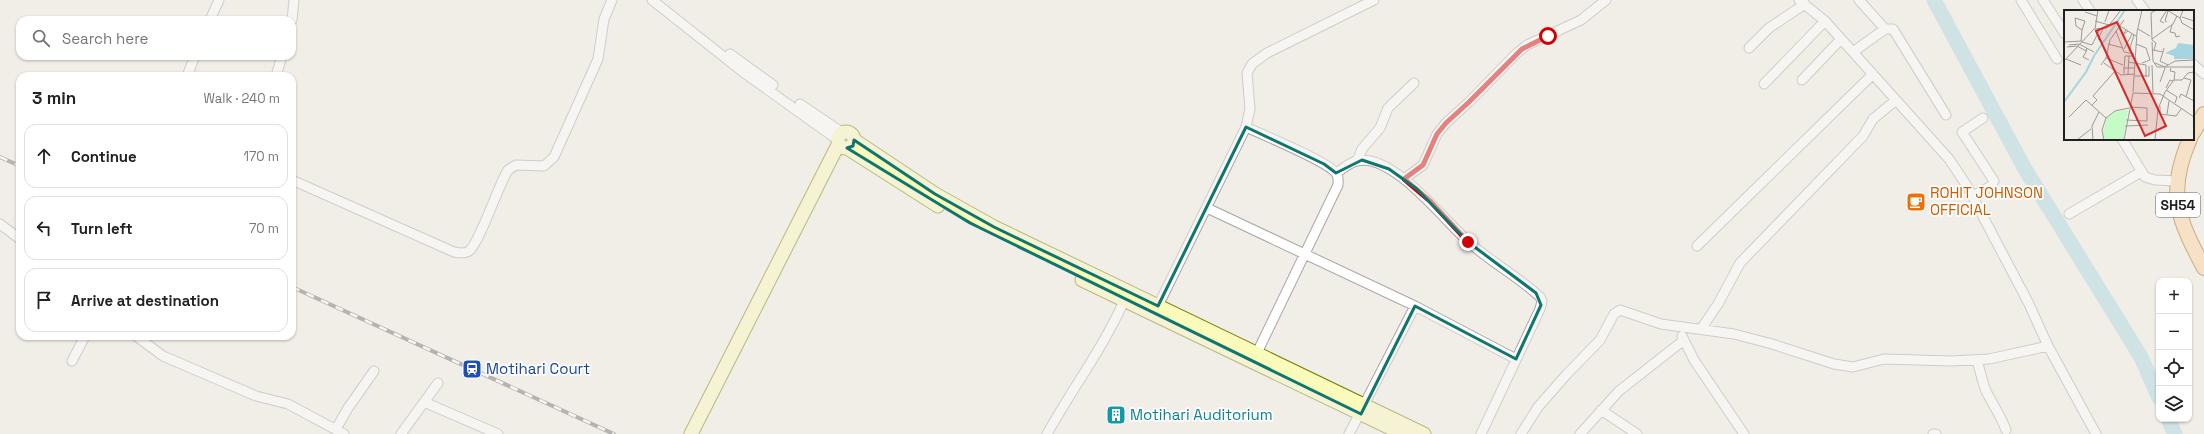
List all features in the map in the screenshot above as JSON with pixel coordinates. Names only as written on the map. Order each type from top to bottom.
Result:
[{"type":"main road","name":"SH54","points":[[2194,132],[2204,114]]},
{"type":"main road","name":"SH54","points":[[2191,140],[2177,181],[2177,201],[2185,229],[2204,268]]},
{"type":"main road","points":[[844,142],[944,209],[1124,301],[1156,310]]},
{"type":"main road","points":[[844,142],[994,227],[1156,310],[1363,409],[1424,434]]},
{"type":"main road","points":[[691,434],[844,142]]},
{"type":"main road","points":[[700,434],[844,142]]},
{"type":"main road","points":[[1363,409],[1403,434]]},
{"type":"street","points":[[212,16],[219,0]]},
{"type":"street","points":[[292,16],[294,0]]},
{"type":"street","points":[[296,182],[454,252],[465,253],[469,251],[508,170],[516,165],[544,166],[554,157],[598,59],[602,46],[604,19],[612,0]]},
{"type":"street","points":[[652,0],[743,72],[844,142]]},
{"type":"street","points":[[661,0],[727,52],[796,102],[844,142]]},
{"type":"street","points":[[1156,310],[1246,127],[1250,109],[1247,73],[1252,64],[1267,53],[1372,0]]},
{"type":"street","points":[[1404,179],[1423,165],[1437,134],[1446,123],[1522,49],[1571,26],[1593,12],[1606,0]]},
{"type":"street","points":[[1858,0],[1885,29]]},
{"type":"street","points":[[2021,0],[2057,59]]},
{"type":"street","points":[[2043,0],[2064,32]]},
{"type":"street","points":[[2083,0],[2089,10]]},
{"type":"street","points":[[2137,0],[2144,10]]},
{"type":"street","points":[[1748,48],[1769,28],[1802,2],[1825,21],[1873,74],[1949,159],[1973,196],[2029,304],[2048,346],[2096,434]]},
{"type":"street","points":[[1764,84],[1825,21]]},
{"type":"street","points":[[1853,52],[1885,29],[1890,27],[1895,30],[1946,115]]},
{"type":"street","points":[[1802,80],[1841,39]]},
{"type":"street","points":[[189,72],[193,60]]},
{"type":"street","points":[[277,72],[281,60]]},
{"type":"street","points":[[2194,65],[2204,74]]},
{"type":"street","points":[[1697,246],[1873,74]]},
{"type":"street","points":[[1357,161],[1362,149],[1380,128],[1388,108],[1414,83]]},
{"type":"street","points":[[1701,329],[1740,262],[1863,136],[1873,119],[1896,100]]},
{"type":"street","points":[[1973,196],[1991,186],[1994,181],[1962,132],[1984,118]]},
{"type":"street","points":[[1246,127],[1324,164],[1336,173],[1339,178],[1338,185],[1255,357]]},
{"type":"street","points":[[2123,140],[2141,172],[2150,179],[2177,181]]},
{"type":"street","points":[[1336,173],[1357,161],[1369,161],[1382,166],[1404,179],[1430,201],[1468,242],[1540,297],[1540,309],[1481,434]]},
{"type":"street","points":[[2069,214],[2141,172]]},
{"type":"street","points":[[1207,208],[1415,306],[1516,359]]},
{"type":"street","points":[[0,224],[16,236]]},
{"type":"street","points":[[1047,434],[1072,390],[1106,339],[1124,301]]},
{"type":"street","points":[[1349,434],[1415,306]]},
{"type":"street","points":[[1521,434],[1538,408],[1557,385],[1600,340],[1616,311],[1623,310],[1660,324],[1734,334],[1772,344],[1834,364],[1853,367],[1884,359],[1977,360],[2002,358],[2048,346]]},
{"type":"street","points":[[1679,327],[1694,360],[1744,434]]},
{"type":"street","points":[[72,361],[83,340]]},
{"type":"street","points":[[141,340],[163,356],[256,396],[288,404],[340,432],[348,408],[374,371]]},
{"type":"street","points":[[1580,434],[1619,391],[1684,340]]},
{"type":"street","points":[[1977,360],[1985,389],[1996,411],[2001,415],[2006,430]]},
{"type":"street","points":[[401,434],[438,383]]},
{"type":"street","points":[[424,402],[498,434]]},
{"type":"street","points":[[1601,410],[1637,434]]},
{"type":"highlighted area","points":[[1246,127],[1324,164],[1336,173],[1362,160],[1389,169],[1417,189],[1468,242],[1536,293],[1541,305],[1516,359],[1415,306],[1361,414],[970,223],[847,148],[853,146],[854,140],[935,194],[994,227],[1158,306]]},
{"type":"waterway","points":[[1934,0],[2025,169],[2141,357],[2156,391]]},
{"type":"waterway","points":[[2169,422],[2175,434]]},
{"type":"railway","points":[[0,157],[16,164]]},
{"type":"railway","points":[[296,289],[614,434]]},
{"type":"place","name":"ROHIT JOHNSON OFFICIAL","points":[[1916,202]]},
{"type":"place","name":"Motihari Court","points":[[472,369]]},
{"type":"place","name":"Motihari Auditorium","points":[[1116,415]]},
{"type":"route","points":[[1468,242],[1430,201],[1404,179],[1416,172],[1423,165],[1437,134],[1446,123],[1522,49],[1548,36]]}]
